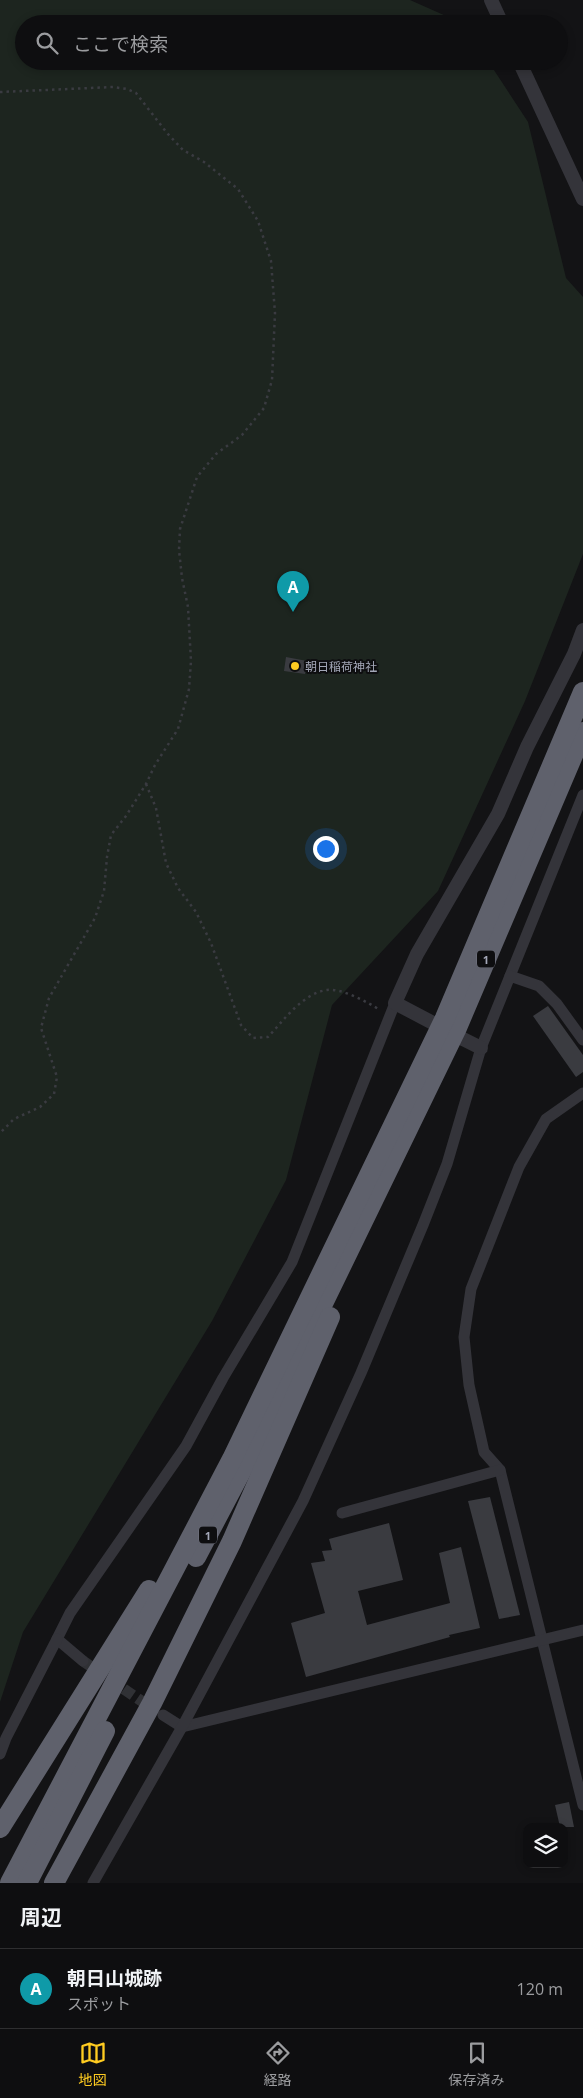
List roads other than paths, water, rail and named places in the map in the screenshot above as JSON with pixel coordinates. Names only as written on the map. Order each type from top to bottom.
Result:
[{"type":"highway","points":[[10,1883],[241,1439],[445,1018],[583,692]]},
{"type":"highway","name":"1","points":[[27,1883],[244,1466],[456,1030],[583,732]]},
{"type":"highway","points":[[54,1883],[152,1703],[232,1541],[342,1290],[381,1182]]},
{"type":"highway","points":[[0,1828],[136,1612],[241,1439]]},
{"type":"street","points":[[491,0],[498,15]]},
{"type":"street","points":[[523,70],[582,196]]},
{"type":"street","points":[[0,1754],[6,1738],[70,1613],[186,1446],[223,1378],[292,1262],[393,1009],[417,954],[498,814],[527,747],[574,654],[583,630]]},
{"type":"street","points":[[93,1883],[182,1727],[303,1501],[361,1373],[447,1164],[482,1048],[583,795]]},
{"type":"street","points":[[510,976],[539,986],[557,1004],[581,1035]]},
{"type":"street","points":[[393,1009],[433,1023]]},
{"type":"street","points":[[463,1039],[482,1048]]},
{"type":"street","points":[[583,1092],[546,1119],[519,1167],[471,1289],[464,1337],[469,1385],[484,1452],[500,1470],[583,1805]]},
{"type":"street","points":[[342,1513],[500,1470]]},
{"type":"street","points":[[163,1715],[182,1727],[583,1630]]},
{"type":"street","points":[[57,1639],[83,1661]]},
{"type":"tunnel","points":[[83,1661],[153,1709]]},
{"type":"place","name":"朝日山城跡","points":[[293,612]]},
{"type":"place","name":"朝日稲荷神社","points":[[295,666]]}]
